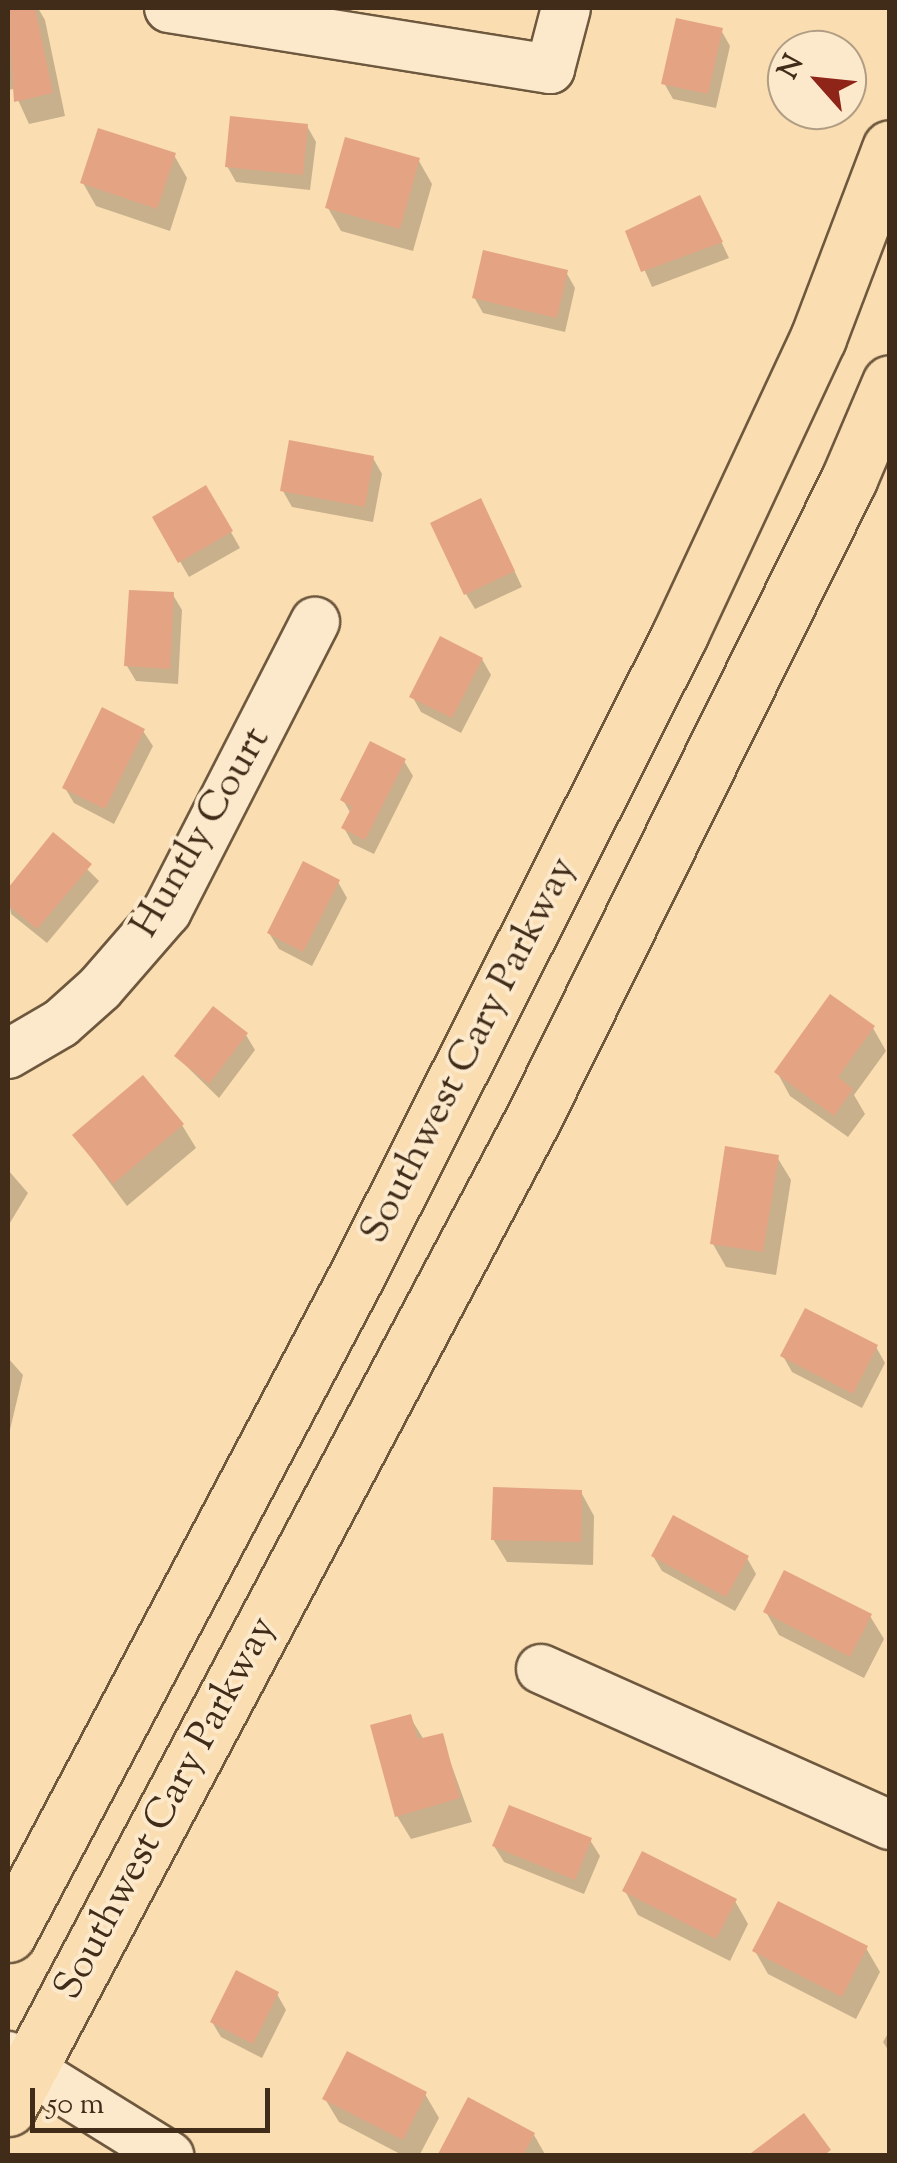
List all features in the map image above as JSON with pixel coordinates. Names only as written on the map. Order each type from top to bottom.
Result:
[{"type":"main road","name":"Southwest Cary Parkway","points":[[8,1934],[358,1273],[680,634],[818,338],[890,148]]},
{"type":"main road","name":"Southwest Cary Parkway","points":[[15,2077],[533,1119],[841,496],[890,382]]},
{"type":"street","points":[[170,8],[550,69],[566,8]]},
{"type":"street","name":"Huntly Court","points":[[8,1054],[87,1000],[166,912],[316,622]]},
{"type":"street","points":[[541,1669],[890,1826]]},
{"type":"street","points":[[15,2077],[168,2156]]},
{"type":"building","points":[[8,8],[35,8],[53,93],[14,102]]},
{"type":"building","points":[[676,18],[723,28],[708,94],[661,84]]},
{"type":"building","points":[[230,116],[308,124],[303,175],[225,167]]},
{"type":"building","points":[[98,128],[176,153],[157,209],[80,183]]},
{"type":"building","points":[[345,137],[420,158],[400,229],[325,208]]},
{"type":"building","points":[[700,195],[723,242],[641,272],[625,231]]},
{"type":"building","points":[[483,250],[568,270],[557,318],[472,298]]},
{"type":"building","points":[[289,440],[374,456],[365,507],[280,491]]},
{"type":"building","points":[[206,485],[233,531],[178,563],[152,517]]},
{"type":"building","points":[[481,498],[515,571],[464,595],[430,523]]},
{"type":"building","points":[[129,590],[174,592],[170,669],[124,666]]},
{"type":"building","points":[[440,636],[483,658],[452,718],[409,697]]},
{"type":"building","points":[[102,707],[145,729],[105,809],[62,788]]},
{"type":"building","points":[[370,741],[406,759],[365,840],[341,828],[352,807],[340,800]]},
{"type":"building","points":[[53,832],[92,864],[37,929],[8,905],[8,888]]},
{"type":"building","points":[[303,861],[340,880],[303,952],[267,933]]},
{"type":"building","points":[[830,994],[875,1026],[838,1077],[853,1089],[834,1116],[774,1072]]},
{"type":"building","points":[[213,1006],[248,1033],[209,1084],[174,1056]]},
{"type":"building","points":[[143,1075],[184,1124],[113,1184],[72,1135]]},
{"type":"building","points":[[725,1146],[779,1155],[763,1252],[710,1244]]},
{"type":"building","points":[[805,1308],[878,1345],[853,1394],[780,1356]]},
{"type":"building","points":[[493,1487],[582,1490],[581,1542],[491,1540]]},
{"type":"building","points":[[673,1515],[749,1556],[726,1597],[651,1556]]},
{"type":"building","points":[[784,1570],[872,1614],[850,1657],[763,1612]]},
{"type":"building","points":[[411,1714],[418,1739],[443,1733],[460,1798],[395,1817],[370,1725]]},
{"type":"building","points":[[509,1805],[592,1838],[575,1880],[492,1846]]},
{"type":"building","points":[[642,1851],[737,1899],[716,1939],[622,1891]]},
{"type":"building","points":[[778,1901],[868,1946],[842,1997],[752,1951]]},
{"type":"building","points":[[236,1970],[279,1992],[253,2044],[210,2022]]},
{"type":"building","points":[[347,2051],[427,2092],[403,2140],[322,2099]]},
{"type":"building","points":[[468,2097],[535,2133],[523,2156],[437,2156]]},
{"type":"building","points":[[804,2113],[831,2150],[823,2156],[747,2156]]}]
